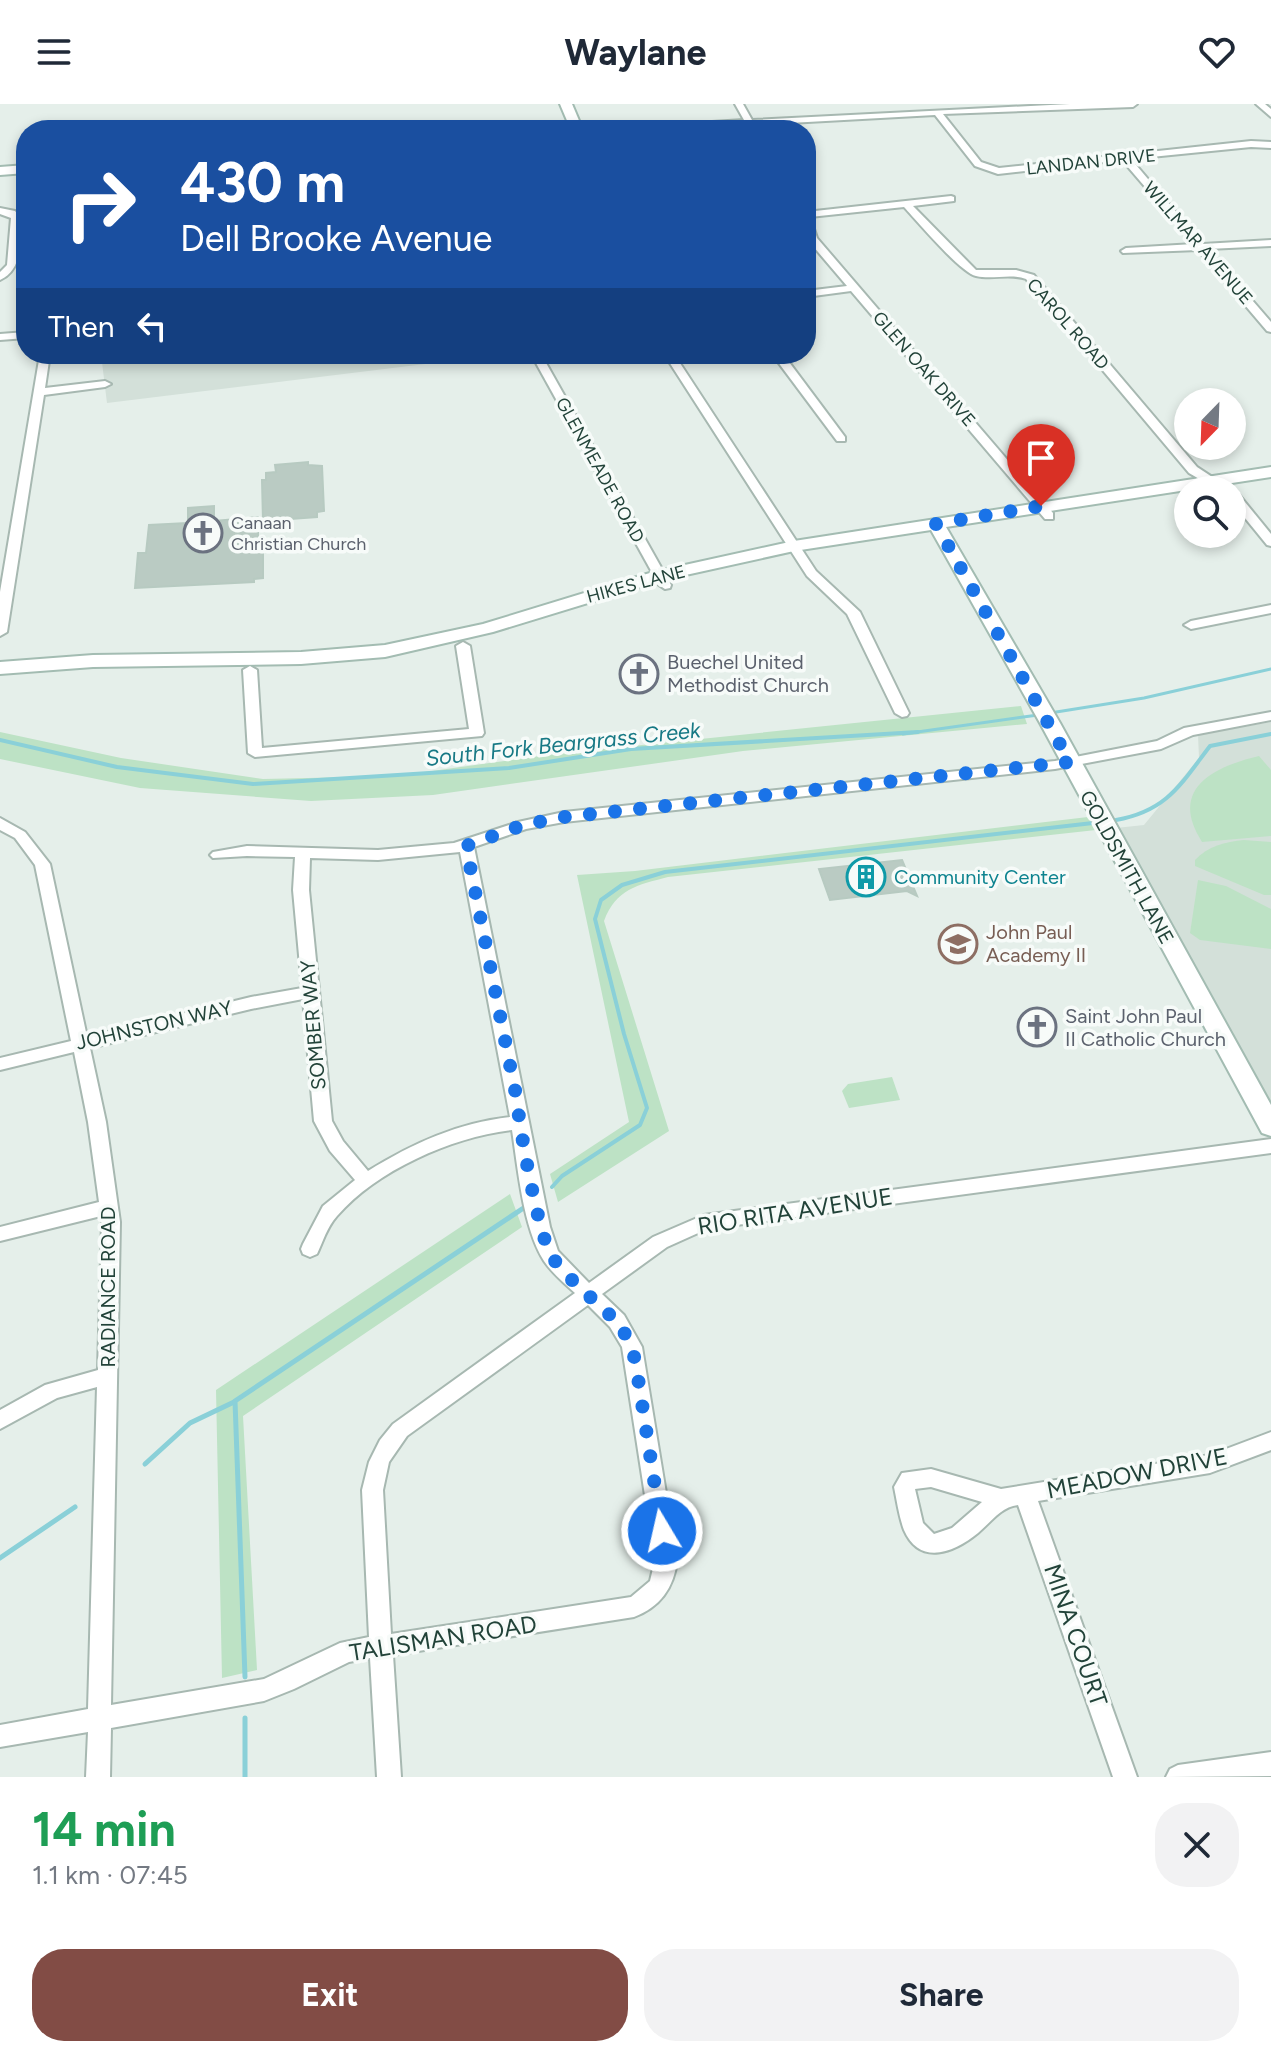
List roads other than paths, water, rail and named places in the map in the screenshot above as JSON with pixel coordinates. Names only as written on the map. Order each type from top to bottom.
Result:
[{"type":"main road","name":"HIKES LANE","points":[[1246,480],[1271,472]]},
{"type":"main road","name":"HIKES LANE","points":[[1246,485],[1271,482]]},
{"type":"main road","name":"HIKES LANE","points":[[0,668],[93,661],[301,658],[385,651],[796,550],[1174,494]]},
{"type":"main road","name":"HIKES LANE","points":[[1045,511],[1174,497]]},
{"type":"main road","name":"GOLDSMITH LANE","points":[[938,528],[1046,717],[1271,1127]]},
{"type":"main road","name":"HIKES LANE","points":[[0,680],[115,671],[337,667],[463,646],[662,581]]},
{"type":"street","points":[[816,121],[937,112],[1133,104]]},
{"type":"street","points":[[1260,104],[1271,114]]},
{"type":"street","name":"LANDAN DRIVE","points":[[937,112],[978,164],[991,170],[1251,144],[1271,147]]},
{"type":"street","points":[[1271,147],[1271,157]]},
{"type":"street","name":"WILLMAR AVENUE","points":[[1125,158],[1271,329]]},
{"type":"street","points":[[816,216],[951,199]]},
{"type":"street","name":"CAROL ROAD","points":[[906,204],[972,272],[984,275],[1022,273],[1030,277],[1193,470],[1202,476]]},
{"type":"street","points":[[0,211],[12,213],[16,218],[12,265],[0,277]]},
{"type":"street","points":[[1126,251],[1271,243]]},
{"type":"street","name":"GLEN OAK DRIVE","points":[[816,244],[1045,511]]},
{"type":"street","points":[[816,293],[854,288]]},
{"type":"street","points":[[0,632],[3,583],[43,364]]},
{"type":"street","name":"GLENMEADE ROAD","points":[[542,364],[662,581]]},
{"type":"street","points":[[675,364],[811,573],[853,612],[902,713]]},
{"type":"street","points":[[785,364],[841,439]]},
{"type":"street","points":[[39,392],[105,384]]},
{"type":"street","points":[[1246,511],[1271,542]]},
{"type":"street","points":[[1191,625],[1271,609]]},
{"type":"street","points":[[250,670],[255,753],[477,733],[463,646]]},
{"type":"street","points":[[218,855],[247,851],[378,855],[466,846],[523,825],[564,817],[1070,762],[1161,745],[1189,731],[1271,716]]},
{"type":"street","name":"RADIANCE ROAD","points":[[0,823],[20,835],[42,864],[97,1122],[109,1207],[112,1271],[98,1777]]},
{"type":"street","points":[[466,846],[519,1123],[547,1249],[588,1294]]},
{"type":"street","name":"SOMBER WAY","points":[[303,855],[301,890],[323,1121],[336,1146],[367,1181]]},
{"type":"street","name":"JOHNSTON WAY","points":[[0,1064],[251,1003],[310,992]]},
{"type":"street","points":[[310,1249],[322,1221],[332,1208],[367,1181],[435,1142],[463,1132],[519,1123]]},
{"type":"street","name":"RIO RITA AVENUE","points":[[389,1777],[379,1647],[372,1486],[386,1446],[400,1430],[431,1406],[660,1242],[704,1222],[1271,1146]]},
{"type":"street","points":[[0,1234],[109,1207]]},
{"type":"street","name":"TALISMAN ROAD","points":[[0,1736],[264,1690],[281,1685],[321,1661],[348,1651],[620,1610],[634,1607],[654,1594],[664,1578],[666,1560],[635,1359],[622,1327],[588,1294]]},
{"type":"street","points":[[0,1420],[52,1391],[108,1376]]},
{"type":"street","name":"MEADOW DRIVE","points":[[1001,1498],[1210,1464],[1271,1441]]},
{"type":"street","name":"MINA COURT","points":[[1025,1494],[1125,1777]]},
{"type":"street","points":[[1178,1777],[1271,1764]]},
{"type":"waterway","name":"South Fork Beargrass Creek","points":[[1050,713],[1144,698],[1271,669]]},
{"type":"waterway","name":"South Fork Beargrass Creek","points":[[917,732],[1038,715]]},
{"type":"waterway","name":"South Fork Beargrass Creek","points":[[0,740],[117,767],[253,784],[509,768],[631,749],[917,732]]},
{"type":"waterway","name":"South Fork Beargrass Creek","points":[[903,734],[917,732]]},
{"type":"waterway","points":[[1116,820],[1161,803],[1181,784],[1210,746],[1271,734]]},
{"type":"waterway","points":[[552,1187],[562,1176],[640,1125],[647,1108],[624,1034],[595,919],[601,900],[622,885],[665,872],[1093,823]]},
{"type":"waterway","points":[[245,1677],[235,1401],[525,1207]]},
{"type":"waterway","points":[[145,1464],[190,1423],[234,1402]]},
{"type":"waterway","points":[[0,1558],[75,1507]]},
{"type":"waterway","points":[[245,1718],[245,1777]]},
{"type":"place","name":"Canaan Christian Church","points":[[203,533]]},
{"type":"place","name":"Buechel United Methodist Church","points":[[639,674]]},
{"type":"place","name":"Community Center","points":[[866,877]]},
{"type":"place","name":"John Paul Academy II","points":[[958,944]]},
{"type":"place","name":"Saint John Paul II Catholic Church","points":[[1037,1027]]}]
